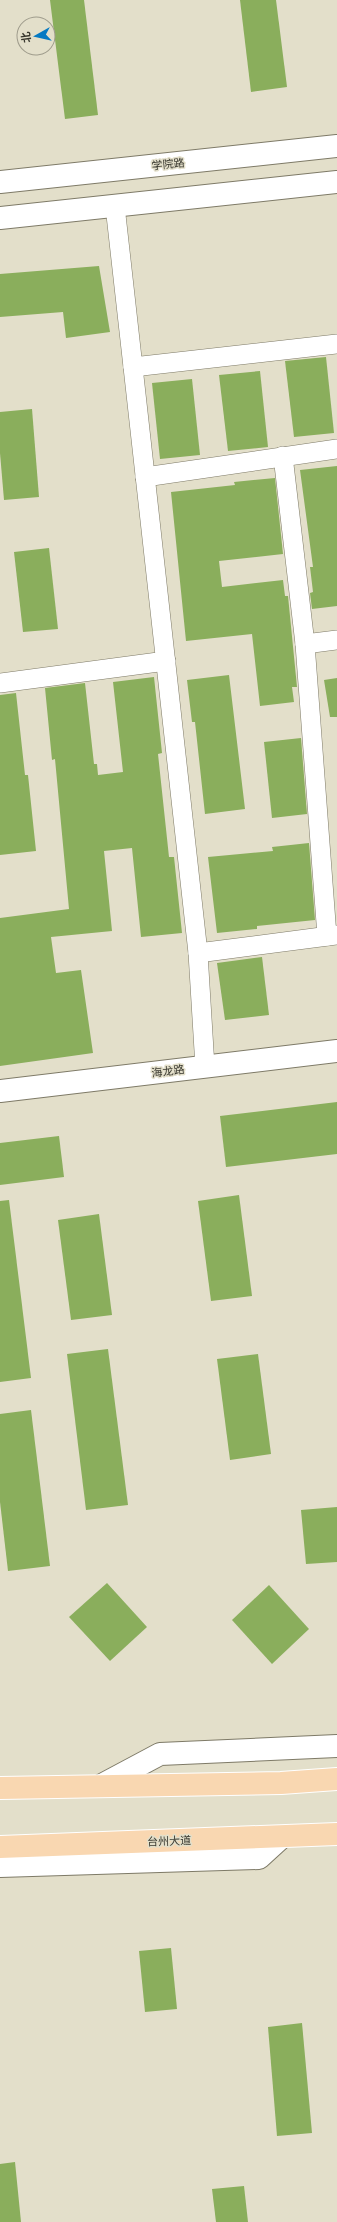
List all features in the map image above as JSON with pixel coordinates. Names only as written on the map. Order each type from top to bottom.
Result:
[{"type":"main road","name":"学院路","points":[[0,182],[337,146]]},
{"type":"main road","points":[[0,218],[337,182]]},
{"type":"main road","name":"海龙路","points":[[0,1091],[337,1051]]},
{"type":"main road","points":[[100,1786],[160,1754],[337,1746]]},
{"type":"main road","points":[[0,1788],[281,1783],[337,1779]]},
{"type":"main road","name":"台州大道","points":[[0,1847],[337,1834]]},
{"type":"main road","points":[[0,1866],[259,1858],[282,1837]]},
{"type":"street","points":[[115,206],[198,953],[205,1067]]},
{"type":"street","points":[[133,367],[337,344]]},
{"type":"street","points":[[145,477],[337,449]]},
{"type":"street","points":[[198,953],[332,936],[305,644],[283,456]]},
{"type":"street","points":[[305,644],[337,640]]},
{"type":"street","points":[[0,683],[166,661]]},
{"type":"building","points":[[50,0],[84,0],[98,115],[65,119],[56,48],[56,16],[52,16]]},
{"type":"building","points":[[240,0],[276,0],[287,87],[251,92]]},
{"type":"building","points":[[99,266],[110,332],[66,338],[63,312],[0,317],[0,274]]},
{"type":"building","points":[[326,357],[334,433],[294,437],[285,361]]},
{"type":"building","points":[[260,371],[268,447],[228,451],[219,375]]},
{"type":"building","points":[[192,379],[200,455],[160,459],[152,383]]},
{"type":"building","points":[[32,409],[39,497],[4,500],[0,453],[0,412]]},
{"type":"building","points":[[337,466],[337,606],[312,609],[310,593],[313,592],[310,567],[313,567],[300,470]]},
{"type":"building","points":[[275,478],[283,554],[219,561],[222,587],[283,580],[285,596],[288,596],[297,687],[292,687],[294,702],[260,706],[252,634],[186,641],[171,492],[235,485],[234,482]]},
{"type":"building","points":[[49,548],[58,629],[23,632],[14,552]]},
{"type":"building","points":[[229,675],[245,809],[205,814],[195,722],[192,722],[187,680]]},
{"type":"building","points":[[154,677],[162,753],[158,754],[169,857],[174,857],[182,933],[141,937],[132,848],[104,851],[112,931],[51,937],[56,973],[81,970],[93,1053],[0,1066],[0,918],[69,909],[55,759],[52,760],[45,688],[85,683],[94,764],[97,764],[98,775],[123,772],[113,682]]},
{"type":"building","points":[[337,678],[337,717],[330,717],[324,680]]},
{"type":"building","points":[[16,693],[25,775],[28,775],[36,851],[0,855],[0,695]]},
{"type":"building","points":[[301,738],[307,814],[272,818],[264,742]]},
{"type":"building","points":[[309,843],[315,920],[257,926],[257,929],[217,933],[208,857],[273,851],[272,847]]},
{"type":"building","points":[[262,957],[269,1015],[225,1020],[217,963]]},
{"type":"building","points":[[337,1102],[337,1154],[226,1167],[220,1116]]},
{"type":"building","points":[[59,1136],[64,1177],[0,1185],[0,1143]]},
{"type":"building","points":[[239,1195],[252,1296],[211,1301],[198,1201]]},
{"type":"building","points":[[9,1200],[31,1378],[0,1382],[0,1201]]},
{"type":"building","points":[[99,1214],[112,1315],[71,1320],[58,1220]]},
{"type":"building","points":[[108,1349],[128,1505],[86,1510],[67,1354]]},
{"type":"building","points":[[258,1354],[271,1454],[230,1460],[217,1359]]},
{"type":"building","points":[[31,1410],[50,1566],[8,1571],[0,1502],[0,1414]]},
{"type":"building","points":[[337,1507],[337,1562],[306,1564],[301,1510]]},
{"type":"building","points":[[107,1583],[147,1627],[110,1661],[69,1617]]},
{"type":"building","points":[[269,1585],[309,1629],[272,1664],[232,1620]]},
{"type":"building","points":[[171,1948],[177,2009],[145,2012],[139,1951]]},
{"type":"building","points":[[302,2023],[312,2133],[277,2136],[268,2027]]},
{"type":"building","points":[[15,2162],[21,2222],[0,2222],[0,2164]]},
{"type":"building","points":[[244,2186],[248,2222],[216,2222],[212,2189]]}]
